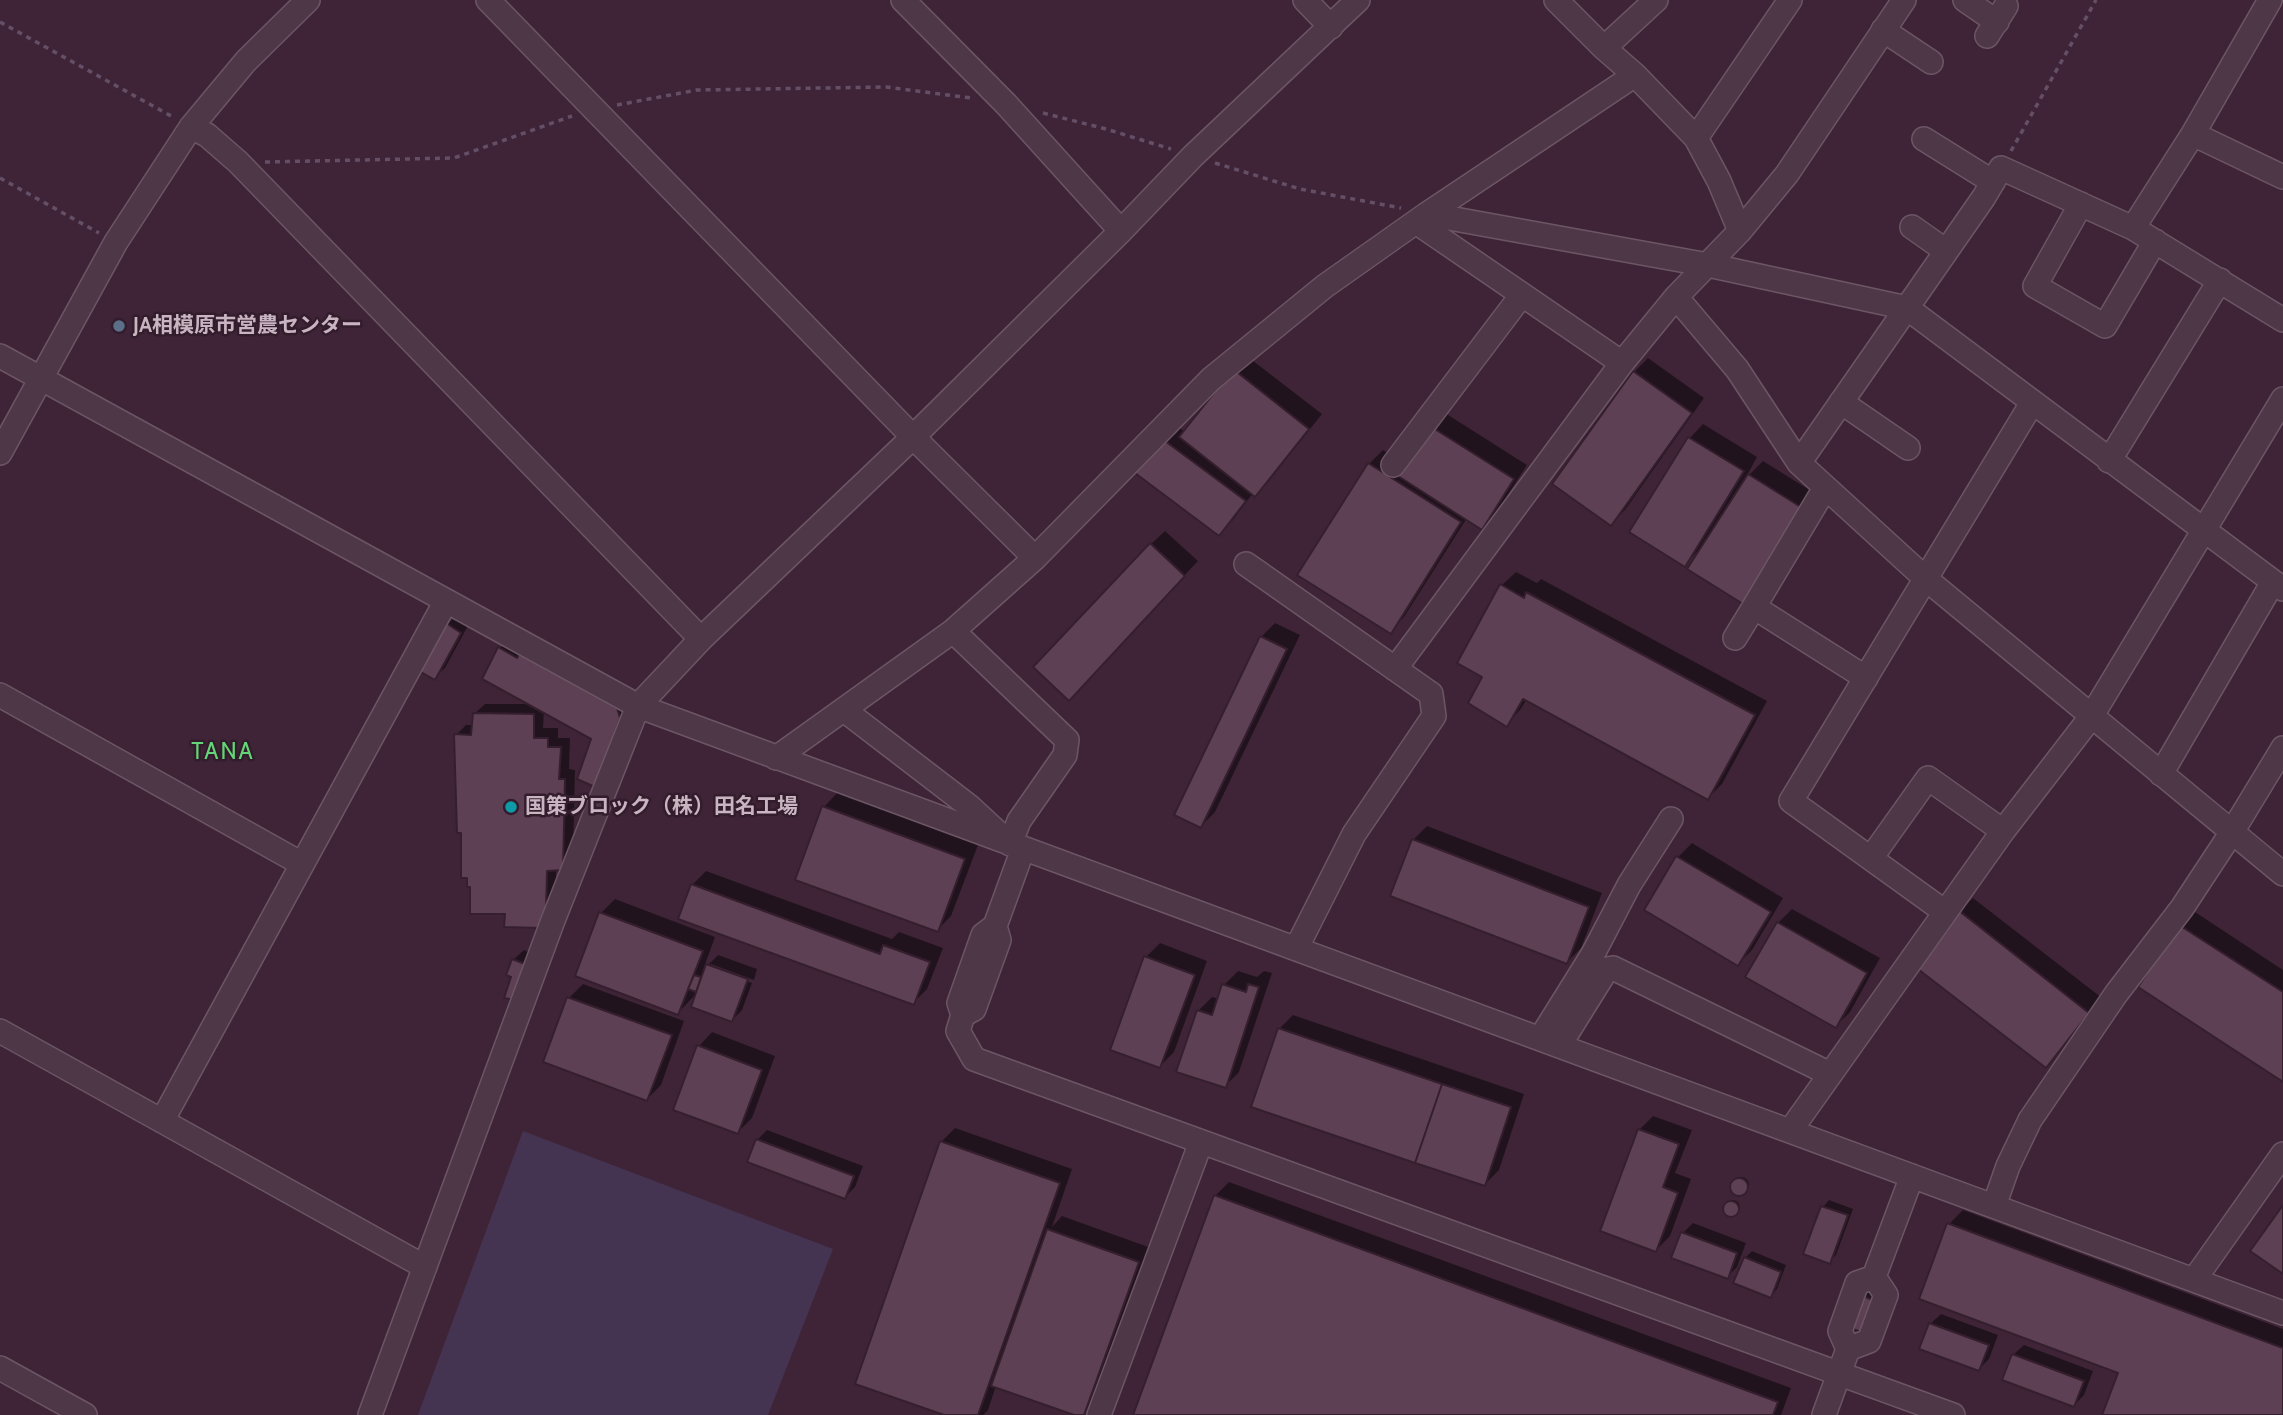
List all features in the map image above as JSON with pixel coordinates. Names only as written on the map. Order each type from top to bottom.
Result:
[{"type":"street","points":[[488,0],[913,437],[1035,558]]},
{"type":"street","points":[[904,0],[1006,104],[1121,231]]},
{"type":"street","points":[[1305,0],[1331,27]]},
{"type":"street","points":[[370,1415],[552,923],[638,706],[701,639],[913,437],[1193,156],[1358,0]]},
{"type":"street","points":[[1556,0],[1696,138],[1719,181],[1740,231]]},
{"type":"street","points":[[1604,48],[1656,0]]},
{"type":"street","points":[[1696,138],[1790,0]]},
{"type":"street","points":[[1395,669],[1622,363],[1676,297],[1740,231],[1787,174],[1905,0]]},
{"type":"street","points":[[1965,0],[1997,21]]},
{"type":"street","points":[[2133,228],[2193,134],[2270,0]]},
{"type":"street","points":[[0,453],[116,242],[191,127],[295,4]]},
{"type":"street","points":[[1883,30],[1931,62]]},
{"type":"street","points":[[776,758],[953,631],[1035,558],[1211,379],[1325,286],[1635,75]]},
{"type":"street","points":[[191,127],[207,135],[239,162],[701,639]]},
{"type":"street","points":[[2193,134],[2283,177]]},
{"type":"street","points":[[1924,139],[1997,175],[2081,204],[2133,228],[2283,320]]},
{"type":"street","points":[[1799,463],[1997,175]]},
{"type":"street","points":[[2081,204],[2035,286],[2105,326],[2155,241]]},
{"type":"street","points":[[1422,218],[1708,265],[1907,308],[2278,585],[2161,774]]},
{"type":"street","points":[[1422,218],[1521,296],[1622,363]]},
{"type":"street","points":[[1912,227],[1946,251]]},
{"type":"street","points":[[2109,461],[2220,280]]},
{"type":"street","points":[[1394,465],[1521,296]]},
{"type":"street","points":[[1676,297],[1737,369],[1799,463],[1825,488],[1926,579],[2283,874]]},
{"type":"street","points":[[0,356],[638,706],[2283,1313]]},
{"type":"street","points":[[1790,1131],[2003,831],[2091,717],[2283,399]]},
{"type":"street","points":[[1841,402],[1908,448]]},
{"type":"street","points":[[1945,912],[1791,801],[2032,403]]},
{"type":"street","points":[[1735,638],[1825,488]]},
{"type":"street","points":[[1246,564],[1431,694],[1434,716],[1354,834],[1296,949]]},
{"type":"street","points":[[162,1121],[446,601]]},
{"type":"street","points":[[1754,607],[1866,678]]},
{"type":"street","points":[[953,631],[1067,740],[1065,755],[1019,821],[1016,846],[995,926],[983,934],[959,1003],[963,1014],[957,1031],[974,1059],[1953,1415]]},
{"type":"street","points":[[0,695],[302,864]]},
{"type":"street","points":[[844,710],[969,806],[1016,846]]},
{"type":"street","points":[[1994,1206],[2008,1166],[2030,1120],[2116,994],[2182,908],[2283,748]]},
{"type":"street","points":[[1871,858],[1933,772],[2003,831]]},
{"type":"street","points":[[1550,1042],[1629,885],[1671,818]]},
{"type":"street","points":[[1550,1042],[1607,969],[1614,968],[1830,1074]]},
{"type":"street","points":[[0,1031],[425,1266]]},
{"type":"street","points":[[1099,1415],[1201,1142]]},
{"type":"street","points":[[2194,1280],[2283,1153]]},
{"type":"street","points":[[1824,1415],[1848,1349],[1840,1331],[1857,1283],[1874,1277],[1912,1176]]},
{"type":"street","points":[[1848,1349],[1869,1341],[1886,1295],[1874,1277]]},
{"type":"street","points":[[0,1368],[85,1415]]},
{"type":"path","points":[[1997,175],[2096,0]]},
{"type":"path","points":[[0,22],[191,127]]},
{"type":"path","points":[[239,162],[454,159],[594,109],[697,90],[886,87],[973,99]]},
{"type":"path","points":[[1041,113],[1106,129],[1300,189],[1422,218]]},
{"type":"path","points":[[0,178],[116,242]]},
{"type":"shaded area","points":[[523,1131],[833,1249],[768,1415],[418,1415]]},
{"type":"building","points":[[1233,369],[1309,429],[1255,497],[1179,437]]},
{"type":"building","points":[[1633,371],[1692,413],[1611,526],[1552,484]]},
{"type":"building","points":[[1430,426],[1514,479],[1482,530],[1398,476]]},
{"type":"building","points":[[1688,437],[1744,471],[1685,567],[1629,532]]},
{"type":"building","points":[[1161,438],[1246,501],[1219,536],[1135,473]]},
{"type":"building","points":[[1368,463],[1461,522],[1391,634],[1297,575]]},
{"type":"building","points":[[1748,474],[1804,509],[1743,604],[1687,569]]},
{"type":"building","points":[[1150,543],[1185,576],[1069,701],[1033,667]]},
{"type":"building","points":[[1500,584],[1524,598],[1526,592],[1755,715],[1708,800],[1523,699],[1507,727],[1468,703],[1482,677],[1457,663]]},
{"type":"building","points":[[446,623],[461,633],[435,680],[419,671]]},
{"type":"building","points":[[1260,636],[1287,649],[1201,828],[1174,815]]},
{"type":"building","points":[[498,647],[517,658],[519,654],[617,708],[620,718],[595,787],[577,779],[591,739],[482,679]]},
{"type":"building","name":"国策ブロック（株）田名工場","points":[[473,713],[534,714],[534,738],[548,738],[548,747],[561,747],[559,779],[565,779],[563,870],[547,871],[546,911],[541,928],[504,927],[505,914],[470,914],[470,887],[467,887],[467,878],[461,878],[461,833],[457,833],[454,734],[471,735]]},
{"type":"building","points":[[822,806],[965,859],[938,932],[795,880]]},
{"type":"building","points":[[1412,839],[1589,907],[1567,964],[1390,896]]},
{"type":"building","points":[[1676,856],[1771,912],[1738,966],[1644,910]]},
{"type":"building","points":[[691,884],[880,954],[883,945],[930,962],[914,1005],[678,919]]},
{"type":"building","points":[[1958,910],[2089,1013],[2046,1068],[1914,966]]},
{"type":"building","points":[[599,912],[703,951],[678,1015],[575,976]]},
{"type":"building","points":[[1777,922],[1867,973],[1836,1028],[1745,977]]},
{"type":"building","points":[[2179,925],[2283,992],[2283,1082],[2138,987]]},
{"type":"building","points":[[1144,956],[1195,975],[1160,1068],[1110,1050]]},
{"type":"building","points":[[512,959],[525,964],[515,1000],[504,998],[511,977],[506,975]]},
{"type":"building","points":[[706,964],[748,979],[732,1022],[691,1007]]},
{"type":"building","points":[[694,975],[701,977],[696,992],[688,989]]},
{"type":"building","points":[[1222,984],[1246,992],[1248,984],[1259,987],[1226,1088],[1176,1072],[1197,1010],[1212,1015]]},
{"type":"building","points":[[567,997],[672,1035],[647,1101],[543,1062]]},
{"type":"building","points":[[1278,1028],[1442,1084],[1415,1163],[1251,1107]]},
{"type":"building","points":[[697,1045],[762,1070],[738,1134],[673,1110]]},
{"type":"building","points":[[1442,1084],[1511,1107],[1485,1186],[1415,1163]]},
{"type":"building","points":[[1638,1129],[1679,1144],[1663,1187],[1678,1193],[1656,1252],[1600,1231]]},
{"type":"building","points":[[756,1139],[854,1176],[845,1199],[747,1162]]},
{"type":"building","points":[[940,1141],[1060,1183],[978,1415],[944,1415],[855,1384]]},
{"type":"building","points":[[1739,1178],[1745,1181],[1748,1187],[1745,1193],[1739,1196],[1733,1193],[1730,1187],[1733,1181]]},
{"type":"building","points":[[1214,1195],[1778,1402],[1773,1415],[1133,1415]]},
{"type":"building","points":[[1731,1201],[1739,1209],[1731,1217],[1723,1209]]},
{"type":"building","points":[[2283,1205],[2283,1274],[2250,1251]]},
{"type":"building","points":[[1821,1206],[1848,1215],[1830,1264],[1803,1254]]},
{"type":"building","points":[[1947,1223],[2283,1348],[2283,1415],[2102,1415],[2118,1373],[1919,1299]]},
{"type":"building","points":[[1047,1229],[1139,1262],[1084,1415],[1074,1415],[991,1386]]},
{"type":"building","points":[[1681,1232],[1737,1253],[1728,1279],[1671,1258]]},
{"type":"building","points":[[1744,1257],[1781,1272],[1771,1298],[1733,1283]]},
{"type":"building","points":[[1860,1295],[1878,1302],[1866,1334],[1848,1327]]},
{"type":"building","points":[[1929,1323],[1989,1345],[1979,1371],[1919,1349]]},
{"type":"building","points":[[2012,1354],[2084,1381],[2074,1407],[2002,1380]]},
{"type":"place","name":"JA相模原市営農センター","points":[[119,326]]},
{"type":"place","name":"国策ブロック（株）田名工場","points":[[511,807]]},
{"type":"district","name":"TANA","points":[[223,752]]}]
